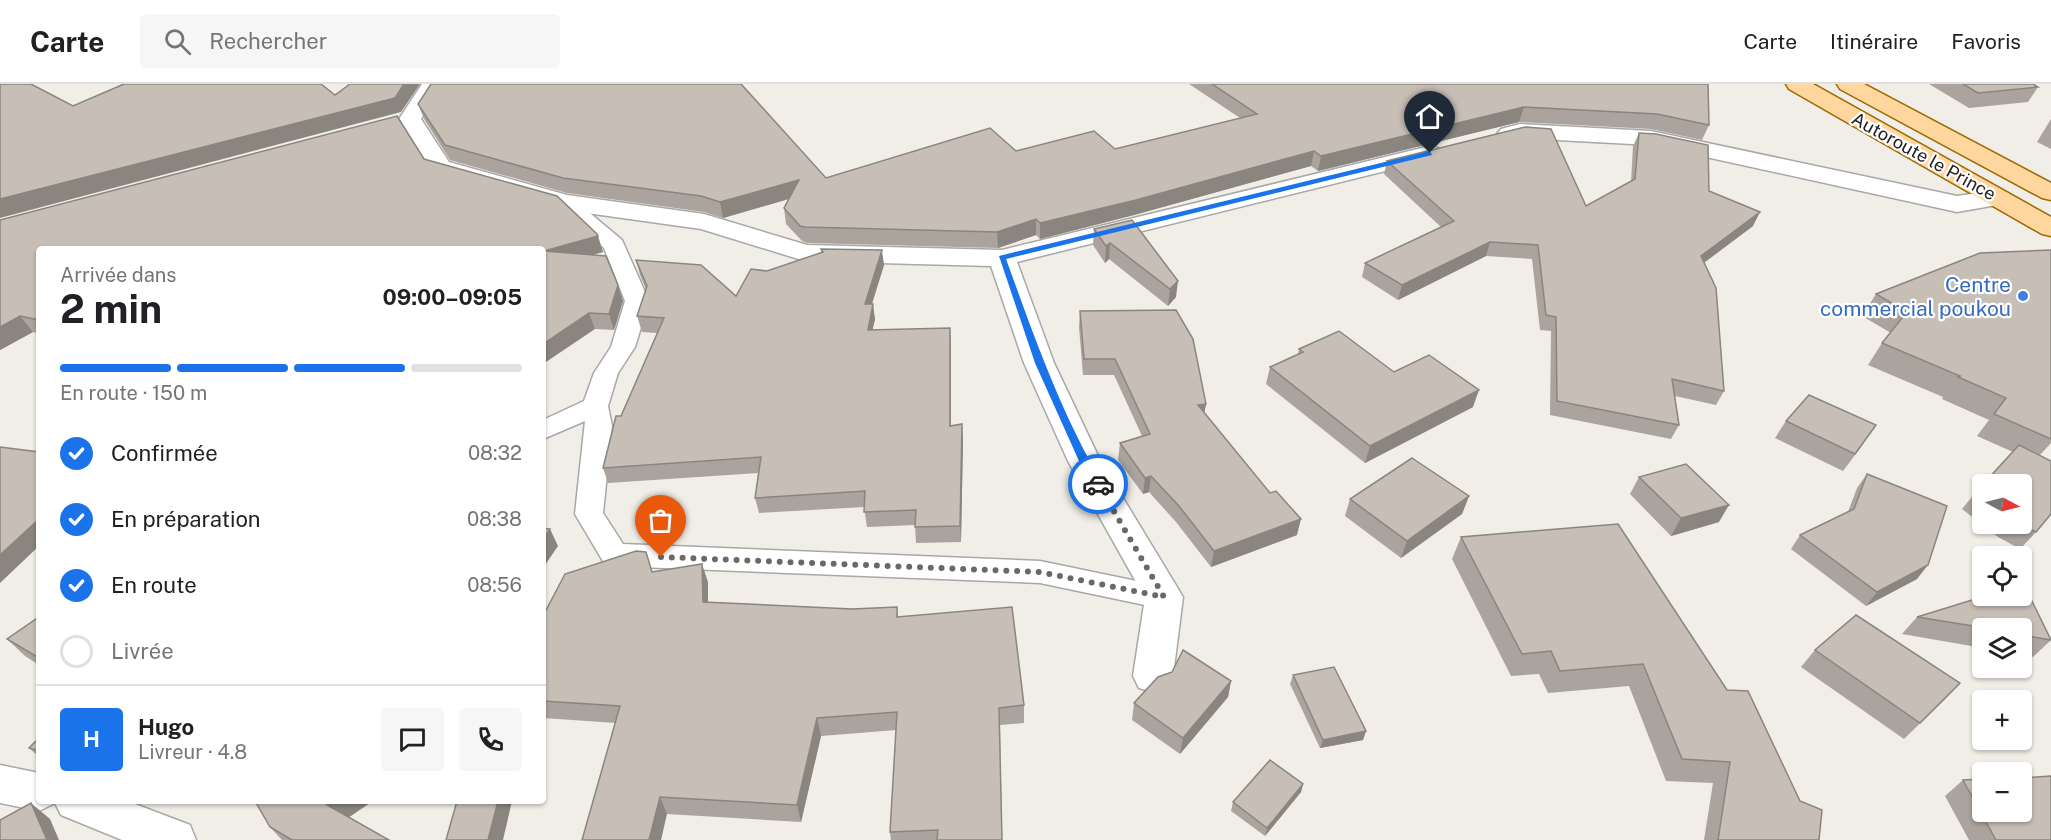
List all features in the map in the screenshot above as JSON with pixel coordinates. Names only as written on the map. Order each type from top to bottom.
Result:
[{"type":"main road","name":"Autoroute le Prince","points":[[1797,84],[2051,228]]},
{"type":"main road","name":"Autoroute le Prince","points":[[1848,84],[2051,194]]},
{"type":"street","points":[[432,84],[399,122],[440,166],[565,202],[704,222],[805,254],[1002,258],[1451,148]]},
{"type":"street","points":[[1485,140],[1520,131],[1651,138],[1957,204],[1999,198]]},
{"type":"street","points":[[1002,258],[1040,363],[1084,461],[1164,597],[1152,676]]},
{"type":"street","points":[[0,784],[36,791]]},
{"type":"street","points":[[84,804],[174,840]]},
{"type":"lane","points":[[565,202],[614,244],[637,301],[623,347],[606,373],[595,406],[600,426],[589,514],[614,555],[1040,572],[1164,597]]},
{"type":"lane","points":[[546,429],[595,406]]},
{"type":"building","points":[[0,84],[31,84],[73,106],[124,84],[321,84],[335,95],[350,84],[404,84],[395,98],[0,199]]},
{"type":"building","points":[[431,84],[741,84],[826,178],[990,128],[1016,151],[1094,131],[1115,149],[1257,114],[1212,84],[1708,84],[1709,125],[1657,114],[1524,107],[1321,156],[1314,151],[1136,200],[1040,223],[1036,219],[997,232],[805,227],[800,226],[784,208],[799,180],[720,202],[701,196],[563,178],[445,145],[418,104]]},
{"type":"building","points":[[1963,84],[2033,84],[2038,87],[1978,93]]},
{"type":"building","points":[[397,116],[424,159],[557,196],[598,236],[546,250],[546,246],[36,246],[36,319],[20,316],[0,327],[0,220]]},
{"type":"building","points":[[1525,127],[1551,129],[1586,206],[1635,179],[1639,133],[1656,134],[1708,145],[1709,191],[1760,212],[1701,256],[1716,288],[1724,391],[1672,379],[1679,425],[1557,401],[1556,317],[1546,315],[1538,245],[1490,242],[1402,285],[1365,263],[1454,221],[1387,161]]},
{"type":"building","points":[[1132,220],[1178,281],[1170,289],[1110,243],[1106,246],[1094,229]]},
{"type":"building","points":[[821,249],[882,250],[865,304],[873,304],[868,330],[950,328],[950,426],[962,424],[960,526],[915,527],[916,510],[864,512],[865,491],[755,498],[761,457],[603,468],[616,416],[621,416],[664,318],[637,316],[647,286],[636,260],[701,265],[736,296],[751,269],[767,271],[823,252]]},
{"type":"building","points":[[2051,250],[2051,439],[1994,414],[2006,398],[1882,343],[1907,312],[1876,294],[1980,253]]},
{"type":"building","points":[[546,251],[606,256],[618,285],[609,314],[589,313],[546,342]]},
{"type":"building","points":[[1176,310],[1193,339],[1206,404],[1198,405],[1270,493],[1276,491],[1301,519],[1214,551],[1179,506],[1151,476],[1145,478],[1120,443],[1150,434],[1115,359],[1084,359],[1080,311]]},
{"type":"building","points":[[1339,331],[1394,372],[1429,355],[1479,390],[1370,446],[1270,367],[1303,352],[1299,349]]},
{"type":"building","points":[[1809,395],[1876,425],[1855,454],[1786,421]]},
{"type":"building","points":[[2019,445],[2051,461],[2051,514],[2036,532],[2032,530],[2032,474],[1992,474]]},
{"type":"building","points":[[0,447],[36,452],[36,522],[0,555]]},
{"type":"building","points":[[1412,458],[1469,496],[1407,541],[1350,499]]},
{"type":"building","points":[[1686,464],[1729,505],[1681,518],[1639,477]]},
{"type":"building","points":[[1867,474],[1947,506],[1928,565],[1877,592],[1800,535],[1854,509]]},
{"type":"building","points":[[1618,524],[1727,690],[1748,691],[1800,801],[1822,810],[1819,840],[1718,840],[1730,762],[1682,759],[1643,664],[1560,671],[1551,651],[1522,654],[1461,537]]},
{"type":"building","points":[[636,551],[646,552],[652,572],[702,564],[703,602],[852,609],[897,607],[897,617],[1012,607],[1024,705],[999,708],[1002,840],[937,840],[938,830],[890,832],[897,712],[817,718],[797,805],[660,797],[649,840],[582,840],[620,706],[546,701],[546,610],[565,574]]},
{"type":"building","points":[[1972,600],[1972,606],[2032,606],[2032,601],[2051,640],[2032,637],[2032,618],[1972,618],[1972,626],[1917,617]]},
{"type":"building","points":[[1856,615],[1960,683],[1920,723],[1815,650]]},
{"type":"building","points":[[36,619],[36,656],[7,639]]},
{"type":"building","points":[[1183,650],[1231,681],[1183,738],[1134,703],[1158,677],[1172,672]]},
{"type":"building","points":[[1334,667],[1366,731],[1323,740],[1293,675]]},
{"type":"building","points":[[36,741],[36,750],[29,748]]},
{"type":"building","points":[[1270,760],[1303,784],[1267,828],[1233,802]]},
{"type":"building","points":[[2051,776],[2051,840],[1996,840],[1986,822],[2032,822],[2032,777]]},
{"type":"building","points":[[1963,780],[1972,780],[1972,796]]},
{"type":"building","points":[[31,803],[47,840],[0,840],[0,820]]},
{"type":"building","points":[[257,804],[329,804],[327,805],[389,840],[292,840],[270,827]]},
{"type":"building","points":[[456,804],[497,804],[488,840],[446,840]]},
{"type":"way so far","points":[[661,557],[1040,572],[1164,597],[1098,484]]},
{"type":"place","name":"Centre commercial poukou","points":[[2023,296]]},
{"type":"route","points":[[1098,484],[1084,461],[1040,363],[1002,258],[1430,153]]}]
